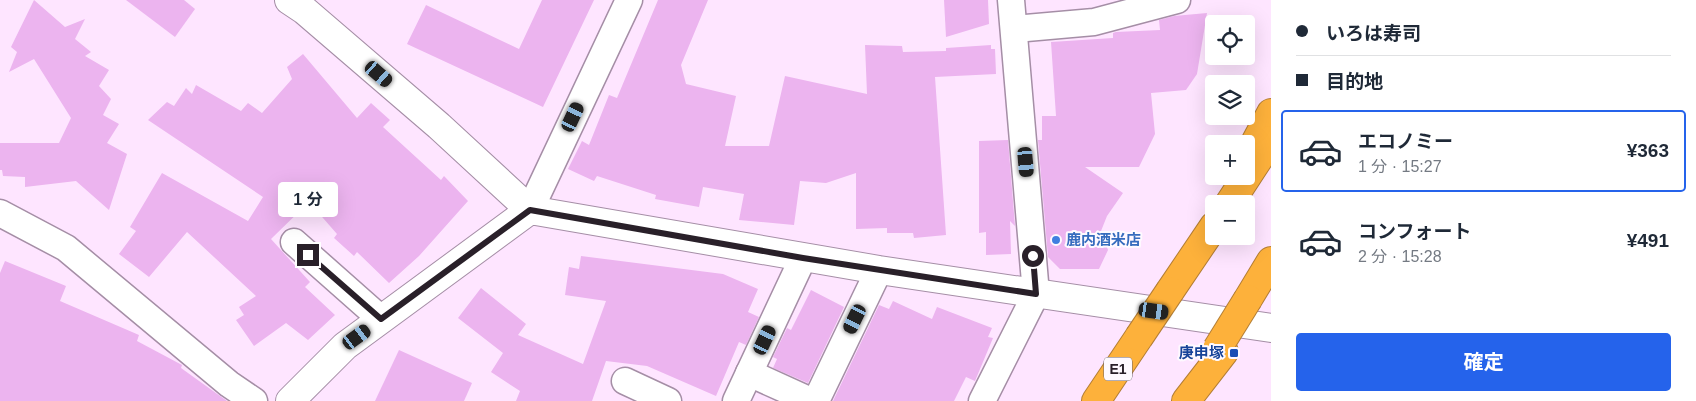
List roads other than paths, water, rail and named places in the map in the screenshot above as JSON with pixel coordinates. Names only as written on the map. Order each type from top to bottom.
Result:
[{"type":"highway","points":[[1255,142],[1271,112]]},
{"type":"highway","points":[[1235,195],[1271,140]]},
{"type":"highway","points":[[1198,250],[1205,237]]},
{"type":"highway","name":"E1","points":[[1096,401],[1205,240]]},
{"type":"highway","points":[[1185,401],[1259,295],[1271,261]]},
{"type":"street","points":[[289,0],[304,10],[439,126],[530,210],[803,258],[1271,328]]},
{"type":"street","points":[[290,401],[345,346],[530,210],[629,0]]},
{"type":"street","points":[[982,401],[1036,294],[1015,29],[1011,0]]},
{"type":"street","points":[[1015,29],[1094,22],[1177,0]]},
{"type":"street","points":[[0,213],[66,248],[229,384],[254,401]]},
{"type":"street","points":[[294,240],[381,319]]},
{"type":"street","points":[[736,401],[803,258]]},
{"type":"street","points":[[816,401],[879,270]]},
{"type":"street","points":[[749,373],[810,401]]},
{"type":"street","points":[[625,380],[668,401]]},
{"type":"place","name":"鹿内酒米店","points":[[1056,240]]},
{"type":"place","name":"庚申塚","points":[[1234,353]]}]
